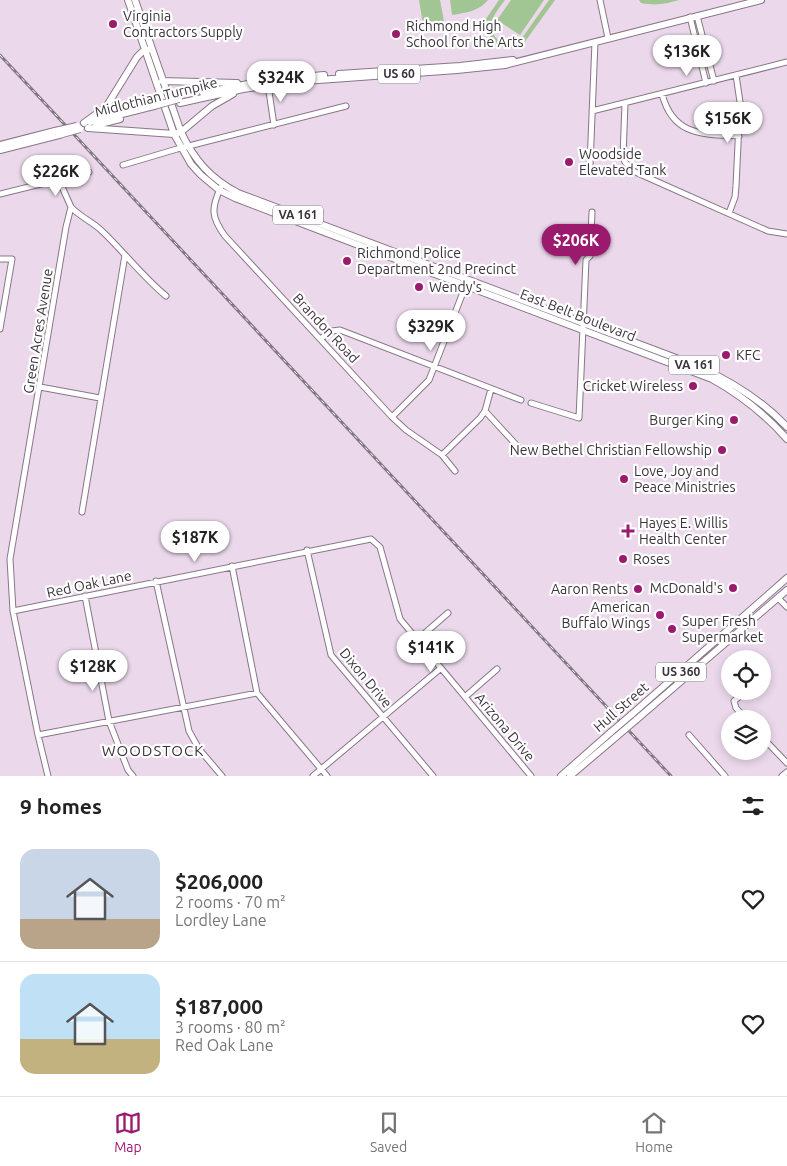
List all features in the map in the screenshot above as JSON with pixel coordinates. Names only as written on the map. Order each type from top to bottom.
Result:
[{"type":"main road","name":"VA 161","points":[[128,0],[164,81]]},
{"type":"main road","name":"VA 161","points":[[135,0],[149,47],[156,83]]},
{"type":"main road","name":"Midlothian Turnpike","points":[[246,86],[505,65],[761,0]]},
{"type":"main road","points":[[82,126],[106,107],[138,57],[149,47]]},
{"type":"main road","name":"Midlothian Turnpike","points":[[0,150],[179,101],[302,76],[460,66],[529,58]]},
{"type":"main road","points":[[156,83],[164,81],[246,86]]},
{"type":"main road","name":"East Belt Boulevard","points":[[164,81],[185,146],[196,170],[221,187],[261,208],[438,276],[467,282],[713,373],[750,395],[771,411],[787,427]]},
{"type":"main road","name":"East Belt Boulevard","points":[[156,83],[174,134],[185,146]]},
{"type":"main road","points":[[82,126],[174,134],[181,132],[218,102],[246,86]]},
{"type":"main road","points":[[185,146],[187,131],[190,126]]},
{"type":"main road","name":"Midlothian Turnpike","points":[[0,145],[57,133]]},
{"type":"main road","name":"East Belt Boulevard","points":[[583,326],[718,382],[764,414],[787,439]]},
{"type":"main road","name":"Hull Street","points":[[570,776],[787,578]]},
{"type":"main road","points":[[778,598],[781,583]]},
{"type":"main road","name":"Hull Street","points":[[633,717],[787,590]]},
{"type":"main road","points":[[763,610],[766,596]]},
{"type":"main road","name":"Hull Street","points":[[561,776],[614,735]]},
{"type":"street","points":[[600,0],[608,38]]},
{"type":"street","points":[[697,16],[714,81]]},
{"type":"street","points":[[690,18],[706,83]]},
{"type":"street","points":[[590,165],[595,42]]},
{"type":"street","points":[[592,111],[787,62]]},
{"type":"street","points":[[729,213],[736,192],[740,102],[736,75]]},
{"type":"street","points":[[268,85],[274,125]]},
{"type":"street","points":[[662,94],[669,112],[684,128],[703,134],[738,136]]},
{"type":"street","points":[[624,103],[623,157],[628,166],[643,176],[768,231],[787,234]]},
{"type":"street","points":[[123,165],[185,146],[346,106]]},
{"type":"street","points":[[0,194],[89,172]]},
{"type":"street","points":[[59,180],[71,207],[80,216],[100,229],[152,284],[166,296]]},
{"type":"street","name":"Brandon Road","points":[[221,187],[213,210],[216,225],[224,236],[392,417],[406,430],[442,455],[455,471]]},
{"type":"street","name":"Green Acres Avenue","points":[[48,776],[13,611],[10,559],[66,227],[71,207]]},
{"type":"street","points":[[531,403],[579,418],[586,260],[590,256],[592,212]]},
{"type":"street","points":[[82,512],[125,255]]},
{"type":"street","points":[[0,259],[12,260],[0,329]]},
{"type":"street","points":[[392,417],[427,384],[436,367],[467,282]]},
{"type":"street","points":[[320,339],[332,331],[340,330],[521,400]]},
{"type":"street","points":[[40,387],[100,398]]},
{"type":"street","points":[[442,455],[475,425],[485,411],[491,388]]},
{"type":"street","points":[[485,411],[520,449]]},
{"type":"street","name":"Red Oak Lane","points":[[13,611],[367,538],[374,540]]},
{"type":"street","name":"Arizona Drive","points":[[374,540],[380,547],[400,619],[531,776]]},
{"type":"street","name":"Dixon Drive","points":[[307,550],[330,655],[433,776]]},
{"type":"street","points":[[232,566],[257,693],[327,776]]},
{"type":"street","points":[[156,581],[183,707],[194,742],[222,776]]},
{"type":"street","points":[[84,596],[109,721],[128,770],[133,776]]},
{"type":"street","points":[[778,598],[787,607]]},
{"type":"street","points":[[417,640],[448,613]]},
{"type":"street","points":[[313,776],[440,668]]},
{"type":"street","points":[[465,697],[497,669]]},
{"type":"street","points":[[38,735],[257,693]]},
{"type":"street","points":[[688,736],[725,776]]},
{"type":"street","points":[[771,746],[787,763]]},
{"type":"street","points":[[782,776],[787,772]]},
{"type":"green space","points":[[419,0],[440,0],[444,21],[423,24]]},
{"type":"green space","points":[[450,0],[488,0],[476,9],[452,15]]},
{"type":"green space","points":[[499,0],[505,0],[492,20],[492,30],[498,40],[510,44],[522,38],[549,0],[555,0],[524,43],[512,48],[506,48],[492,39],[487,27],[481,26]]},
{"type":"green space","points":[[511,0],[544,0],[520,35],[497,20]]},
{"type":"green space","points":[[639,0],[679,0],[646,4],[641,3]]},
{"type":"railway","points":[[0,55],[671,776]]},
{"type":"place","name":"Virginia Contractors Supply","points":[[113,24]]},
{"type":"place","name":"Richmond High School for the Arts","points":[[396,34]]},
{"type":"place","name":"Woodside Elevated Tank","points":[[569,162]]},
{"type":"place","name":"Richmond Police Department 2nd Precinct","points":[[347,261]]},
{"type":"place","name":"Wendy's","points":[[419,287]]},
{"type":"place","name":"KFC","points":[[726,355]]},
{"type":"place","name":"Cricket Wireless","points":[[693,386]]},
{"type":"place","name":"Burger King","points":[[734,420]]},
{"type":"place","name":"New Bethel Christian Fellowship","points":[[722,450]]},
{"type":"place","name":"Love, Joy and Peace Ministries","points":[[624,479]]},
{"type":"place","name":"Hayes E. Willis Health Center","points":[[628,531]]},
{"type":"place","name":"Roses","points":[[623,559]]},
{"type":"place","name":"McDonald's","points":[[733,588]]},
{"type":"place","name":"Aaron Rents","points":[[638,589]]},
{"type":"place","name":"American Buffalo Wings","points":[[660,615]]},
{"type":"place","name":"Super Fresh Supermarket","points":[[672,629]]},
{"type":"district","name":"WOODSTOCK","points":[[153,751]]}]
